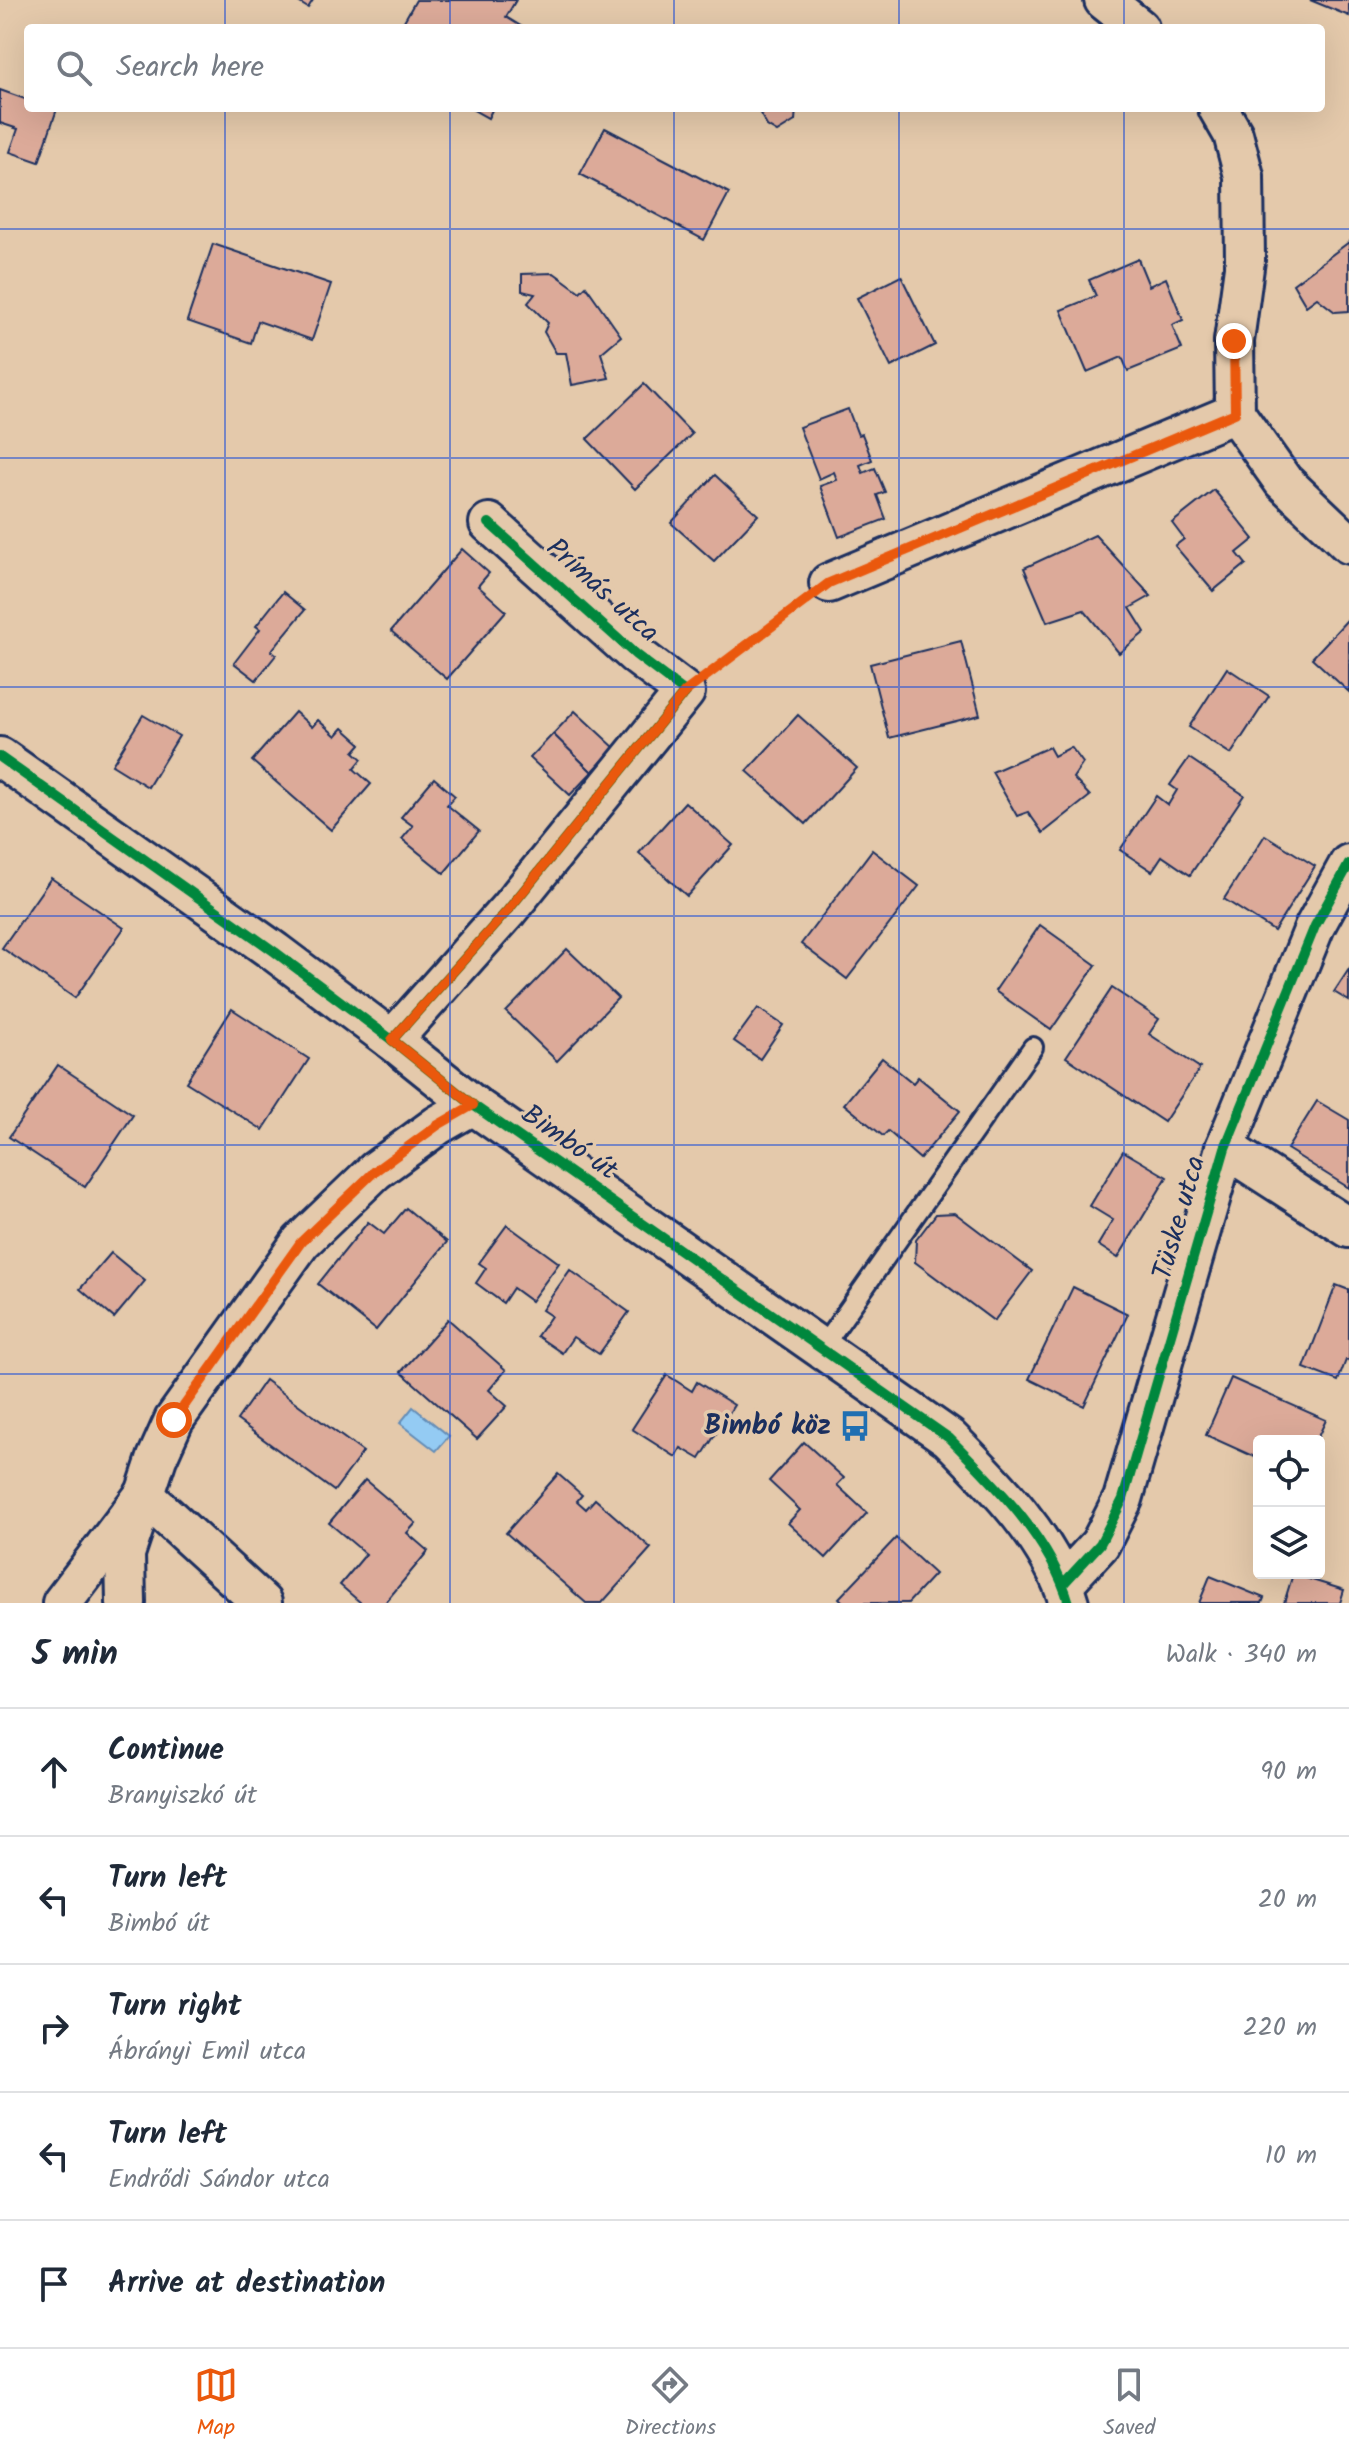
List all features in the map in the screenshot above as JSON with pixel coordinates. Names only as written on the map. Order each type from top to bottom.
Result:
[{"type":"street","points":[[1104,0],[1134,24]]},
{"type":"street","points":[[1220,112],[1233,134],[1244,176],[1245,260],[1234,341],[1235,413],[1283,481],[1349,544]]},
{"type":"street","points":[[829,583],[1235,413]]},
{"type":"street","name":"Prímás utca","points":[[489,523],[636,655],[685,692]]},
{"type":"street","points":[[392,1040],[508,910],[685,692]]},
{"type":"street","name":"Bimbó út","points":[[0,757],[263,943],[473,1105],[949,1438],[1001,1490],[1066,1593]]},
{"type":"street","name":"Tüske utca","points":[[1066,1593],[1100,1544],[1123,1499],[1225,1148],[1315,926],[1349,864]]},
{"type":"street","points":[[126,1603],[125,1554],[157,1458],[174,1420],[301,1242],[375,1171],[438,1125],[473,1105]]},
{"type":"street","points":[[1225,1148],[1349,1228]]},
{"type":"street","points":[[62,1603],[144,1495]]},
{"type":"street","points":[[144,1495],[262,1603]]},
{"type":"lane","points":[[821,1349],[1033,1047]]},
{"type":"path","points":[[685,692],[829,583]]},
{"type":"water","points":[[413,1407],[449,1436],[436,1451],[400,1423]]},
{"type":"building","points":[[295,0],[313,0],[308,8]]},
{"type":"building","points":[[416,0],[516,0],[506,17],[517,24],[402,24]]},
{"type":"building","points":[[1310,0],[1349,0],[1349,16]]},
{"type":"building","points":[[0,90],[24,99],[24,112],[56,112],[39,162],[10,152],[18,129],[0,123]]},
{"type":"building","points":[[477,112],[491,112],[488,118]]},
{"type":"building","points":[[759,112],[796,112],[795,121],[777,132],[767,126]]},
{"type":"building","points":[[605,128],[729,193],[704,240],[580,174]]},
{"type":"building","points":[[1349,242],[1349,311],[1335,312],[1317,298],[1306,306],[1293,284]]},
{"type":"building","points":[[213,244],[331,284],[312,340],[258,321],[251,343],[187,321]]},
{"type":"building","points":[[1138,259],[1149,286],[1166,278],[1183,320],[1172,325],[1182,349],[1128,371],[1122,357],[1087,372],[1061,310],[1096,296],[1089,280]]},
{"type":"building","points":[[554,273],[580,292],[586,286],[621,336],[601,353],[609,378],[572,385],[566,353],[556,353],[544,332],[548,323],[528,303],[535,294],[522,291],[522,274]]},
{"type":"building","points":[[901,276],[935,345],[891,367],[857,298]]},
{"type":"building","points":[[644,384],[692,434],[635,489],[587,439]]},
{"type":"building","points":[[848,409],[872,460],[860,465],[863,473],[875,468],[885,492],[877,495],[886,519],[839,537],[820,486],[837,480],[834,472],[819,479],[799,427]]},
{"type":"building","points":[[715,475],[758,515],[714,561],[671,523]]},
{"type":"building","points":[[1214,490],[1254,539],[1237,553],[1246,564],[1213,591],[1175,546],[1184,539],[1172,523]]},
{"type":"building","points":[[1095,535],[1151,596],[1130,608],[1145,632],[1119,653],[1084,610],[1047,622],[1024,568]]},
{"type":"building","points":[[462,549],[489,573],[478,586],[506,611],[447,679],[391,631]]},
{"type":"building","points":[[283,592],[305,610],[271,651],[276,655],[256,680],[234,663],[260,629],[256,626]]},
{"type":"building","points":[[1347,620],[1349,622],[1349,692],[1312,658]]},
{"type":"building","points":[[961,641],[980,715],[889,738],[870,664]]},
{"type":"building","points":[[1227,668],[1269,696],[1231,754],[1189,727]]},
{"type":"building","points":[[575,711],[615,748],[592,772],[553,734]]},
{"type":"building","points":[[295,712],[312,727],[318,720],[336,736],[343,728],[361,744],[354,752],[362,759],[354,769],[371,784],[331,830],[252,761]]},
{"type":"building","points":[[143,715],[179,736],[148,787],[112,765]]},
{"type":"building","points":[[798,715],[857,768],[806,824],[747,771]]},
{"type":"building","points":[[553,734],[592,772],[570,795],[530,758]]},
{"type":"building","points":[[1049,747],[1054,756],[1071,747],[1083,763],[1073,778],[1090,796],[1043,833],[1028,812],[1017,816],[992,772]]},
{"type":"building","points":[[1189,758],[1244,795],[1190,875],[1162,856],[1152,871],[1120,850],[1156,796],[1168,805],[1177,790],[1170,785]]},
{"type":"building","points":[[434,778],[455,796],[447,805],[479,831],[444,873],[402,839],[413,826],[401,817]]},
{"type":"building","points":[[685,802],[733,845],[687,896],[639,853]]},
{"type":"building","points":[[1265,835],[1315,866],[1274,931],[1224,899]]},
{"type":"building","points":[[872,850],[919,886],[847,979],[801,944]]},
{"type":"building","points":[[51,878],[124,928],[75,998],[2,948]]},
{"type":"building","points":[[1040,925],[1096,965],[1051,1030],[995,991]]},
{"type":"building","points":[[567,949],[618,998],[557,1061],[506,1012]]},
{"type":"building","points":[[1349,969],[1349,1001],[1334,992]]},
{"type":"building","points":[[1112,988],[1159,1019],[1149,1034],[1200,1068],[1164,1122],[1066,1057]]},
{"type":"building","points":[[758,1008],[783,1025],[760,1059],[734,1041]]},
{"type":"building","points":[[232,1009],[309,1059],[263,1130],[186,1082]]},
{"type":"building","points":[[882,1058],[913,1083],[918,1077],[960,1111],[920,1159],[888,1131],[883,1136],[844,1104]]},
{"type":"building","points":[[58,1065],[133,1115],[85,1187],[9,1137]]},
{"type":"building","points":[[1317,1101],[1349,1120],[1349,1188],[1287,1149]]},
{"type":"building","points":[[1123,1151],[1167,1177],[1118,1258],[1098,1245],[1113,1220],[1090,1206]]},
{"type":"building","points":[[406,1208],[447,1242],[376,1330],[318,1284],[368,1222],[384,1234]]},
{"type":"building","points":[[955,1213],[1032,1271],[994,1321],[915,1262],[916,1240],[936,1214]]},
{"type":"building","points":[[507,1225],[559,1263],[531,1301],[513,1288],[503,1303],[476,1283],[486,1268],[479,1263]]},
{"type":"building","points":[[111,1253],[145,1281],[114,1318],[80,1289]]},
{"type":"building","points":[[570,1270],[629,1312],[599,1354],[573,1337],[562,1353],[537,1336],[551,1316],[542,1310]]},
{"type":"building","points":[[1336,1285],[1349,1290],[1349,1361],[1346,1360],[1338,1381],[1304,1368]]},
{"type":"building","points":[[1073,1287],[1128,1314],[1084,1406],[1029,1379]]},
{"type":"building","points":[[448,1319],[506,1370],[489,1390],[507,1406],[477,1439],[401,1372]]},
{"type":"building","points":[[667,1375],[692,1391],[697,1382],[734,1405],[700,1459],[681,1448],[676,1457],[632,1429]]},
{"type":"building","points":[[1231,1378],[1326,1420],[1319,1435],[1253,1435],[1253,1456],[1206,1435]]},
{"type":"building","points":[[265,1380],[363,1452],[334,1491],[237,1420]]},
{"type":"building","points":[[804,1442],[844,1478],[837,1485],[867,1513],[826,1558],[788,1523],[800,1510],[769,1481]]},
{"type":"building","points":[[558,1474],[582,1495],[577,1501],[586,1509],[595,1499],[651,1548],[602,1603],[586,1603],[506,1533]]},
{"type":"building","points":[[365,1480],[416,1523],[407,1533],[428,1551],[385,1603],[361,1603],[340,1585],[366,1554],[329,1523]]},
{"type":"building","points":[[896,1538],[935,1574],[908,1603],[844,1603],[839,1598]]},
{"type":"building","points":[[1210,1576],[1264,1598],[1262,1603],[1199,1603]]},
{"type":"building","points":[[1291,1579],[1309,1579],[1344,1590],[1340,1603],[1284,1603]]},
{"type":"cycle path","points":[[392,1040],[508,910],[685,692],[636,655],[489,523]]},
{"type":"cycle path","points":[[0,757],[275,952],[473,1105],[949,1438],[1020,1514],[1049,1557],[1069,1603]]},
{"type":"cycle path","points":[[1064,1583],[1100,1544],[1123,1499],[1225,1148],[1315,926],[1349,864]]},
{"type":"place","name":"Bimbó köz","points":[[855,1426]]},
{"type":"route","points":[[174,1420],[301,1242],[375,1171],[438,1125],[473,1105],[392,1040],[508,910],[685,692],[829,583],[1235,413],[1232,378],[1234,341]]}]
